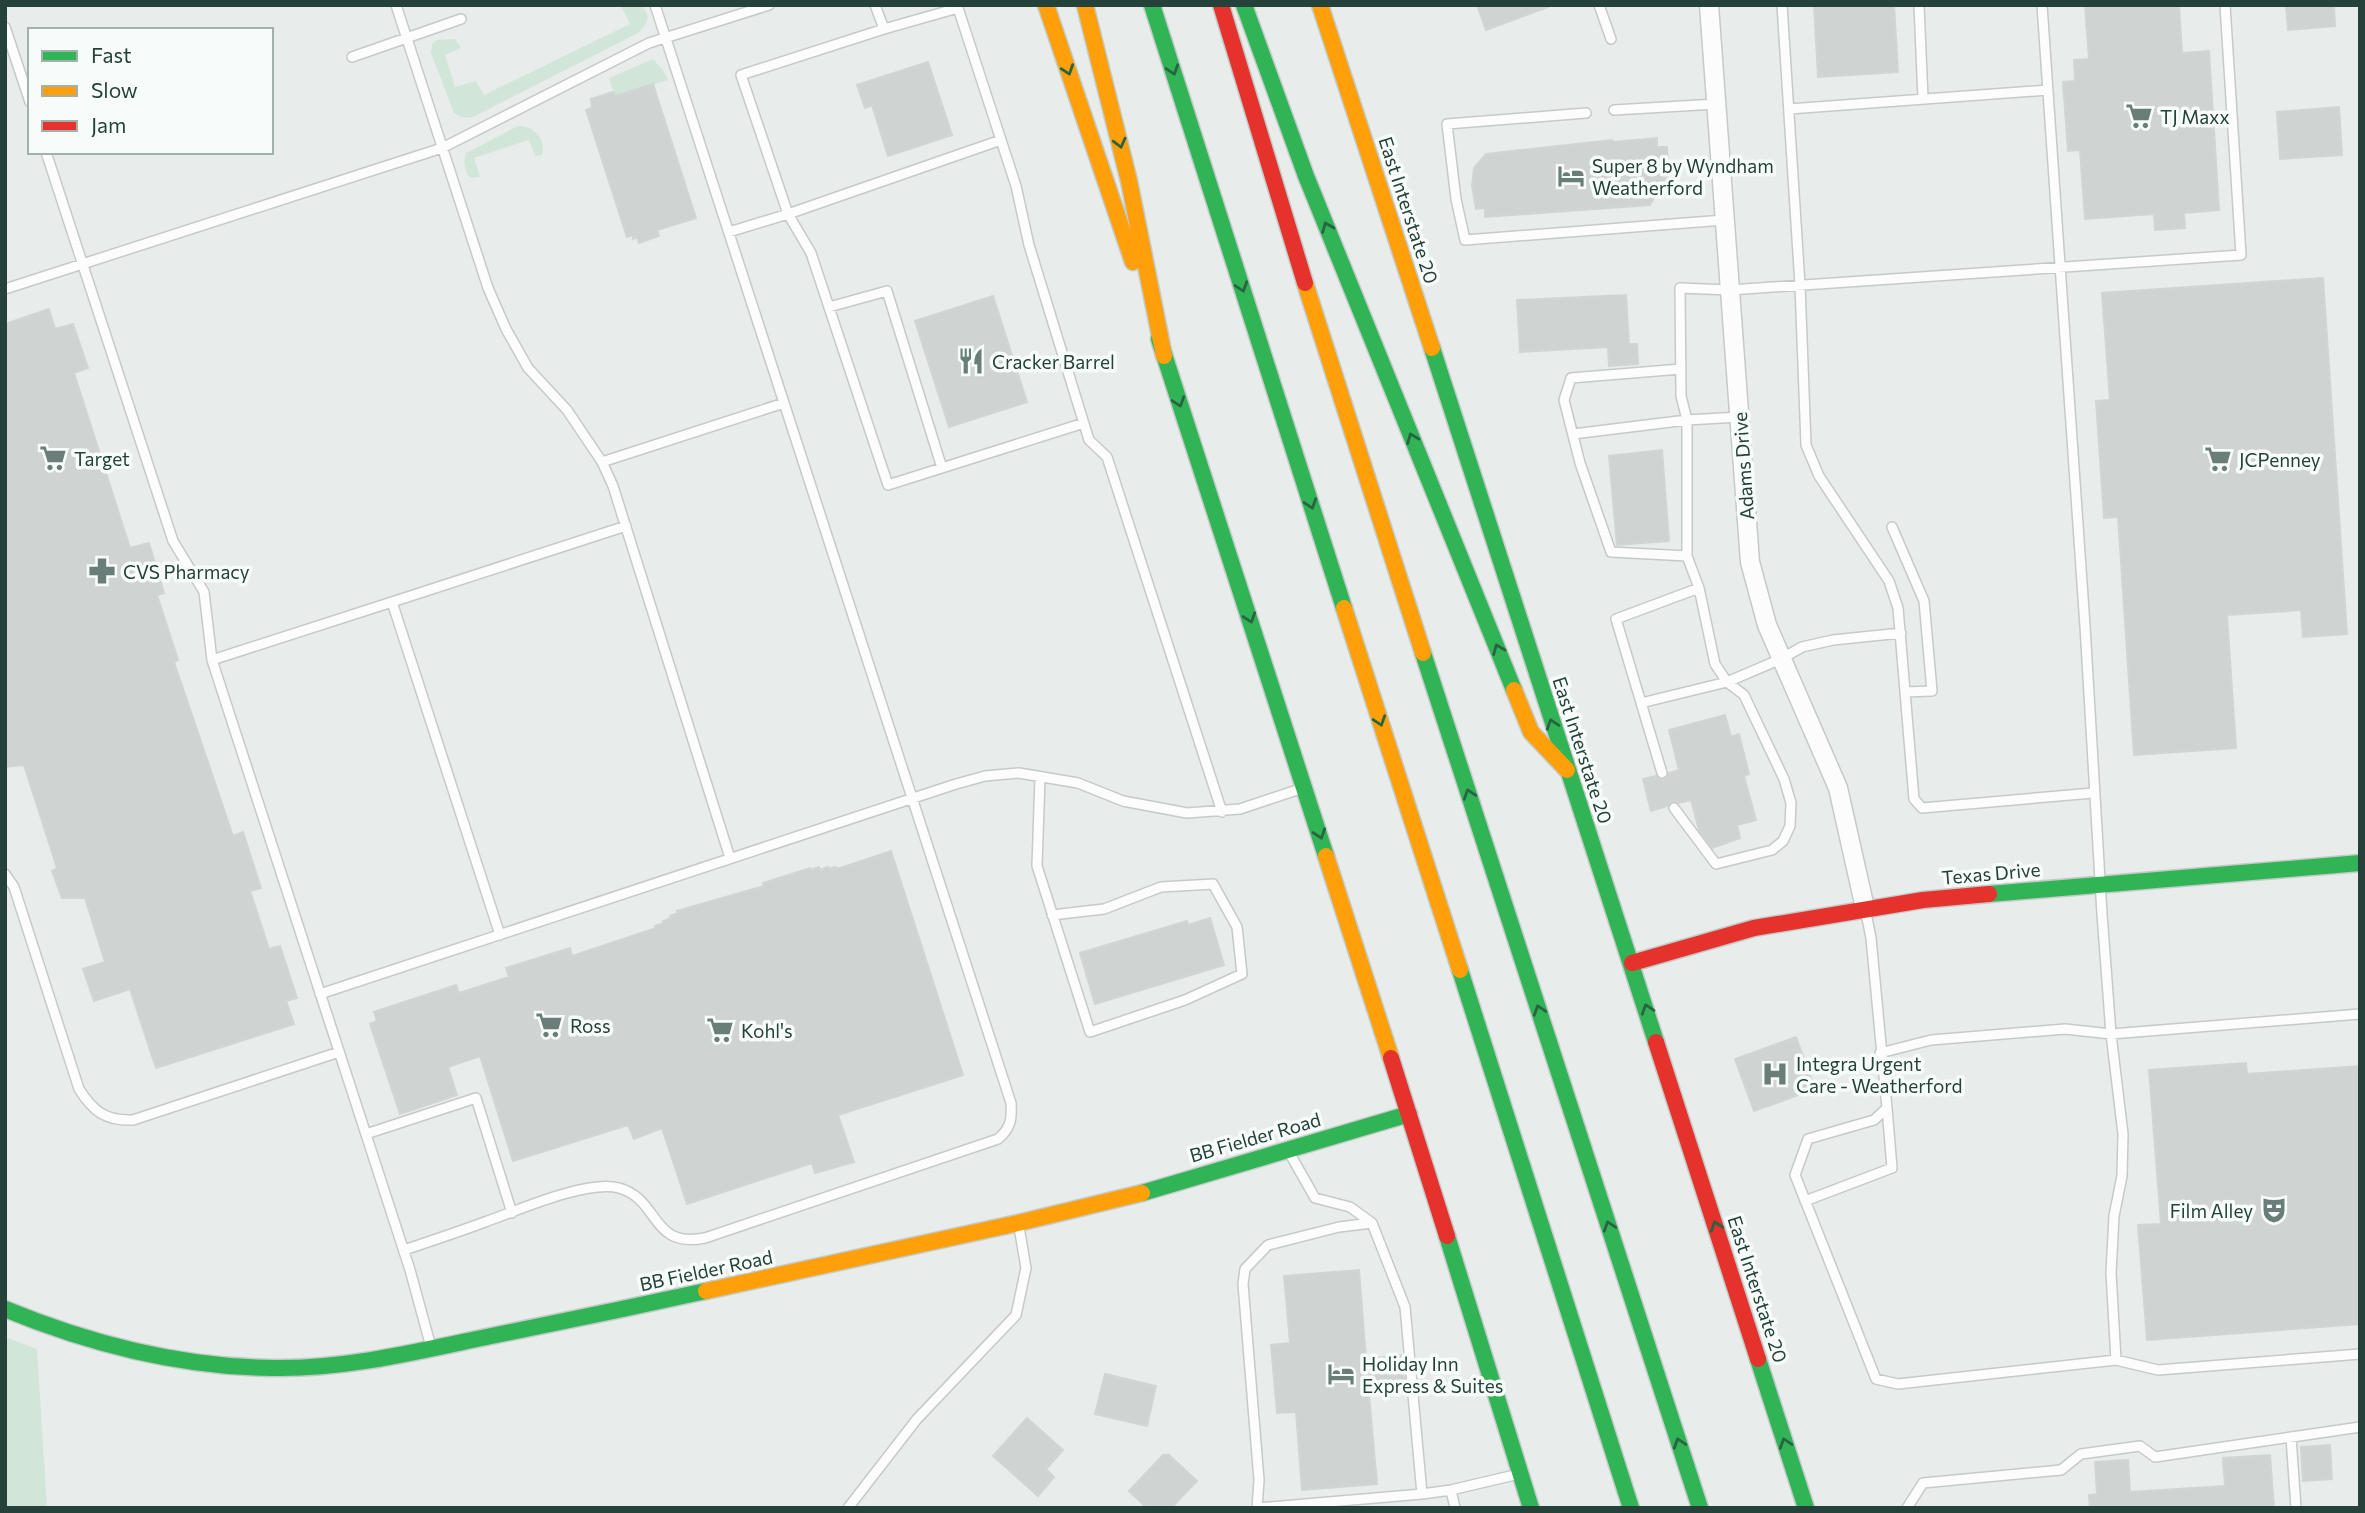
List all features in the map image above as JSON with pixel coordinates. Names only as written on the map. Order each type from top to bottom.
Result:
[{"type":"main road","points":[[1046,5],[1305,788],[1531,1508]]},
{"type":"main road","points":[[1085,5],[1129,181],[1164,356]]},
{"type":"main road","points":[[1152,5],[1631,1508]]},
{"type":"main road","points":[[1221,5],[1264,153],[1378,516],[1700,1508]]},
{"type":"main road","points":[[1244,5],[1311,188],[1531,732],[1567,770]]},
{"type":"main road","name":"East Interstate 20","points":[[1320,5],[1632,963],[1806,1508]]},
{"type":"main road","name":"Texas Drive","points":[[1632,963],[1754,928],[1923,900],[2360,863]]},
{"type":"main road","name":"BB Fielder Road","points":[[5,1309],[96,1342],[153,1356],[275,1368],[344,1363],[432,1349],[766,1279],[1018,1222],[1146,1191],[1409,1114]]},
{"type":"street","name":"Adams Drive","points":[[1709,5],[1750,562],[1767,625],[1838,788],[1865,908]]},
{"type":"lane","points":[[396,5],[488,288],[506,330],[527,368],[567,410],[603,462],[614,486],[730,858]]},
{"type":"lane","points":[[404,1250],[589,1189],[620,1188],[637,1198],[666,1232],[676,1239],[689,1241],[705,1238],[998,1139],[1007,1131],[1012,1121],[1011,1103],[655,5]]},
{"type":"lane","points":[[5,289],[442,148],[649,43],[751,8],[769,5]]},
{"type":"lane","points":[[875,5],[884,29]]},
{"type":"lane","points":[[1599,5],[1611,39]]},
{"type":"lane","points":[[1782,5],[1800,285],[1806,445],[1819,476],[1889,581],[1898,608],[1914,799],[1922,808],[2093,793]]},
{"type":"lane","points":[[1919,5],[1923,99]]},
{"type":"lane","points":[[2042,5],[2092,740],[2093,793],[2111,1034],[2123,1134],[2122,1176],[2114,1216],[2111,1273],[2116,1360]]},
{"type":"lane","points":[[1674,808],[1716,864],[1772,850],[1783,841],[1790,826],[1791,803],[1784,779],[1744,695],[1727,682],[1715,664],[1699,588],[1687,556],[1687,420],[1681,396],[1680,288],[1730,290],[2241,255],[2225,5]]},
{"type":"lane","points":[[1084,423],[888,485],[811,253],[788,214],[741,75],[958,8],[1016,186],[1029,245],[1084,423],[1089,440],[1107,457],[1222,812]]},
{"type":"lane","points":[[352,57],[461,19]]},
{"type":"lane","points":[[5,27],[28,96]]},
{"type":"lane","points":[[1789,109],[2048,90]]},
{"type":"lane","points":[[1614,110],[1716,104]]},
{"type":"lane","points":[[1586,113],[1447,124],[1456,199],[1465,240],[1724,220]]},
{"type":"lane","points":[[729,232],[1001,141]]},
{"type":"lane","points":[[47,154],[173,541],[204,592],[212,660],[404,1250],[432,1349]]},
{"type":"lane","points":[[829,307],[887,290],[942,468]]},
{"type":"lane","points":[[1681,369],[1571,378],[1564,400],[1580,463],[1611,552],[1687,556]]},
{"type":"lane","points":[[603,462],[784,403]]},
{"type":"lane","points":[[1573,434],[1687,420],[1739,417]]},
{"type":"lane","points":[[212,660],[626,526]]},
{"type":"lane","points":[[1892,527],[1924,601],[1932,691],[1905,692]]},
{"type":"lane","points":[[1662,773],[1616,619],[1699,588]]},
{"type":"lane","points":[[392,602],[500,934]]},
{"type":"lane","points":[[1641,703],[1727,682],[1802,647],[1833,640],[1901,633]]},
{"type":"lane","points":[[320,994],[985,776],[1019,774],[1078,783],[1123,801],[1188,813],[1222,812],[1263,803],[1305,788]]},
{"type":"lane","points":[[1040,778],[1037,866],[1052,915],[1090,1032],[1185,1000],[1242,974],[1237,927],[1213,884],[1161,887],[1104,909],[1052,915]]},
{"type":"lane","points":[[5,874],[14,887],[79,1089],[90,1106],[104,1115],[118,1121],[133,1120],[339,1052]]},
{"type":"lane","points":[[1805,1201],[1892,1168],[1871,938],[1865,908]]},
{"type":"lane","points":[[1880,1053],[1931,1040],[2065,1029],[2111,1034],[2360,1014]]},
{"type":"lane","points":[[366,1134],[476,1098],[512,1213]]},
{"type":"lane","points":[[1887,1108],[1874,1120],[1808,1139],[1795,1175],[1875,1379],[1898,1384],[2116,1360],[2158,1370],[2360,1354]]},
{"type":"lane","points":[[1287,1149],[1315,1198],[1350,1207],[1372,1223],[1405,1307],[1422,1494]]},
{"type":"lane","points":[[848,1508],[917,1419],[1016,1315],[1026,1268],[1018,1222]]},
{"type":"lane","points":[[1372,1223],[1339,1227],[1268,1245],[1245,1269],[1243,1284],[1259,1480],[1257,1508],[1422,1494],[1520,1474]]},
{"type":"lane","points":[[1907,1508],[1923,1483],[2061,1470],[2081,1454],[2140,1446],[2155,1457],[2360,1427]]},
{"type":"lane","points":[[2291,1437],[2296,1508]]},
{"type":"lane","points":[[1451,1490],[1455,1508]]},
{"type":"green space","points":[[640,5],[646,12],[646,23],[638,33],[471,118],[454,113],[431,53],[432,44],[437,40],[455,39],[461,48],[445,55],[455,87],[476,81],[484,95],[630,24],[621,6]]},
{"type":"green space","points":[[653,59],[668,80],[615,96],[609,78]]},
{"type":"green space","points":[[518,126],[529,128],[538,134],[543,149],[542,155],[535,156],[529,140],[474,158],[480,177],[471,178],[465,166],[466,153]]},
{"type":"green space","points":[[5,1337],[37,1349],[47,1508],[5,1508]]},
{"type":"building","points":[[1477,5],[1548,5],[1548,7],[1486,30]]},
{"type":"building","points":[[1814,5],[1894,5],[1898,72],[1818,77]]},
{"type":"building","name":"TJ Maxx","points":[[2085,5],[2179,5],[2182,53],[2209,51],[2219,210],[2184,213],[2185,228],[2155,230],[2154,214],[2085,219],[2080,150],[2068,151],[2063,82],[2075,81],[2074,60],[2089,59]]},
{"type":"building","points":[[2286,5],[2334,5],[2335,26],[2288,30]]},
{"type":"building","points":[[928,62],[952,135],[888,156],[872,105],[865,108],[857,85]]},
{"type":"building","points":[[653,84],[696,218],[657,230],[659,236],[639,243],[637,237],[633,239],[633,235],[627,237],[586,110],[592,108],[591,99],[613,92],[615,96]]},
{"type":"building","points":[[2339,107],[2342,155],[2280,159],[2277,112]]},
{"type":"building","name":"Super 8 by Wyndham Weatherford","points":[[1657,138],[1657,147],[1667,147],[1669,190],[1655,196],[1650,205],[1485,217],[1485,208],[1476,209],[1472,186],[1474,168],[1486,154],[1612,140]]},
{"type":"building","name":"JCPenney","points":[[2323,278],[2347,634],[2303,637],[2301,610],[2227,615],[2236,748],[2134,755],[2118,517],[2104,518],[2096,401],[2110,400],[2102,293]]},
{"type":"building","points":[[1626,295],[1629,344],[1637,344],[1638,364],[1609,366],[1608,347],[1520,352],[1517,300]]},
{"type":"building","name":"Cracker Barrel","points":[[993,296],[1027,402],[949,427],[915,321]]},
{"type":"building","points":[[49,309],[55,329],[73,324],[88,368],[74,373],[130,548],[149,543],[164,593],[157,595],[178,660],[174,662],[233,836],[243,832],[261,888],[250,891],[269,949],[280,946],[297,998],[286,1001],[294,1024],[156,1068],[130,989],[94,1001],[83,969],[105,962],[85,898],[62,898],[52,871],[57,868],[24,765],[5,767],[5,324]]},
{"type":"building","points":[[1662,450],[1669,541],[1617,545],[1609,456]]},
{"type":"building","points":[[1725,715],[1731,737],[1739,734],[1749,774],[1744,776],[1756,820],[1737,825],[1740,838],[1712,848],[1699,830],[1691,800],[1679,803],[1672,801],[1667,806],[1651,811],[1643,779],[1656,776],[1663,780],[1669,773],[1679,770],[1669,730]]},
{"type":"building","points":[[891,851],[963,1075],[838,1115],[854,1162],[815,1173],[812,1163],[687,1204],[662,1128],[634,1139],[628,1125],[513,1161],[480,1056],[448,1067],[457,1095],[400,1114],[370,1024],[377,1021],[374,1012],[456,985],[459,993],[509,977],[506,968],[570,948],[572,956],[656,928],[655,926],[678,913],[677,911],[764,886],[763,883],[810,868],[837,869]]},
{"type":"building","points":[[1210,918],[1224,965],[1095,1004],[1080,953],[1187,921],[1188,925]]},
{"type":"building","name":"Integra Urgent Care - Weatherford","points":[[1796,1037],[1815,1089],[1754,1111],[1735,1059]]},
{"type":"building","name":"Film Alley","points":[[2246,1063],[2247,1074],[2360,1066],[2360,1324],[2147,1340],[2138,1225],[2161,1224],[2149,1070]]},
{"type":"building","name":"Holiday Inn Express & Suites","points":[[1359,1270],[1366,1359],[1402,1355],[1406,1391],[1369,1394],[1377,1484],[1302,1490],[1296,1412],[1277,1413],[1271,1345],[1290,1343],[1284,1276]]},
{"type":"building","points":[[1105,1374],[1156,1386],[1147,1426],[1095,1414]]},
{"type":"building","points":[[1027,1418],[1063,1450],[1046,1469],[1054,1477],[1038,1496],[993,1456]]},
{"type":"building","points":[[2330,1445],[2332,1479],[2303,1481],[2301,1447]]},
{"type":"building","points":[[1163,1455],[1169,1455],[1197,1481],[1171,1508],[1147,1508],[1129,1491]]},
{"type":"building","points":[[2270,1455],[2274,1508],[2090,1508],[2089,1495],[2097,1494],[2095,1462],[2128,1460],[2130,1492],[2225,1486],[2223,1458]]},
{"type":"traffic: fast","points":[[1152,5],[1344,608]]},
{"type":"traffic: fast","points":[[1244,5],[1306,176],[1514,690]]},
{"type":"traffic: fast","points":[[1159,339],[1326,856]]},
{"type":"traffic: fast","points":[[1432,348],[1656,1042]]},
{"type":"traffic: fast","points":[[1423,653],[1700,1508]]},
{"type":"traffic: fast","points":[[1989,894],[2360,863]]},
{"type":"traffic: fast","points":[[1460,970],[1631,1508]]},
{"type":"traffic: fast","points":[[1142,1193],[1409,1114]]},
{"type":"traffic: fast","points":[[1447,1236],[1531,1508]]},
{"type":"traffic: fast","points":[[5,1309],[103,1343],[170,1358],[238,1367],[298,1368],[398,1355],[706,1291]]},
{"type":"traffic: fast","points":[[1758,1359],[1806,1508]]},
{"type":"traffic: slow","points":[[1046,5],[1133,262]]},
{"type":"traffic: slow","points":[[1085,5],[1129,181],[1164,356]]},
{"type":"traffic: slow","points":[[1320,5],[1432,348]]},
{"type":"traffic: slow","points":[[1305,283],[1423,653]]},
{"type":"traffic: slow","points":[[1344,608],[1460,970]]},
{"type":"traffic: slow","points":[[1514,690],[1531,732],[1567,770]]},
{"type":"traffic: slow","points":[[1326,856],[1391,1058]]},
{"type":"traffic: slow","points":[[706,1291],[1142,1193]]},
{"type":"traffic: jam","points":[[1221,5],[1305,283]]},
{"type":"traffic: jam","points":[[1632,963],[1754,928],[1923,900],[1989,894]]},
{"type":"traffic: jam","points":[[1656,1042],[1758,1359]]},
{"type":"traffic: jam","points":[[1391,1058],[1447,1236]]},
{"type":"place","name":"TJ Maxx","points":[[2139,116]]},
{"type":"place","name":"Super 8 by Wyndham Weatherford","points":[[1571,176]]},
{"type":"place","name":"Cracker Barrel","points":[[971,361]]},
{"type":"place","name":"Target","points":[[53,458]]},
{"type":"place","name":"JCPenney","points":[[2218,459]]},
{"type":"place","name":"CVS Pharmacy","points":[[102,571]]},
{"type":"place","name":"Ross","points":[[549,1025]]},
{"type":"place","name":"Kohl's","points":[[720,1030]]},
{"type":"place","name":"Integra Urgent Care - Weatherford","points":[[1775,1074]]},
{"type":"place","name":"Film Alley","points":[[2274,1210]]},
{"type":"place","name":"Holiday Inn Express & Suites","points":[[1341,1374]]}]
